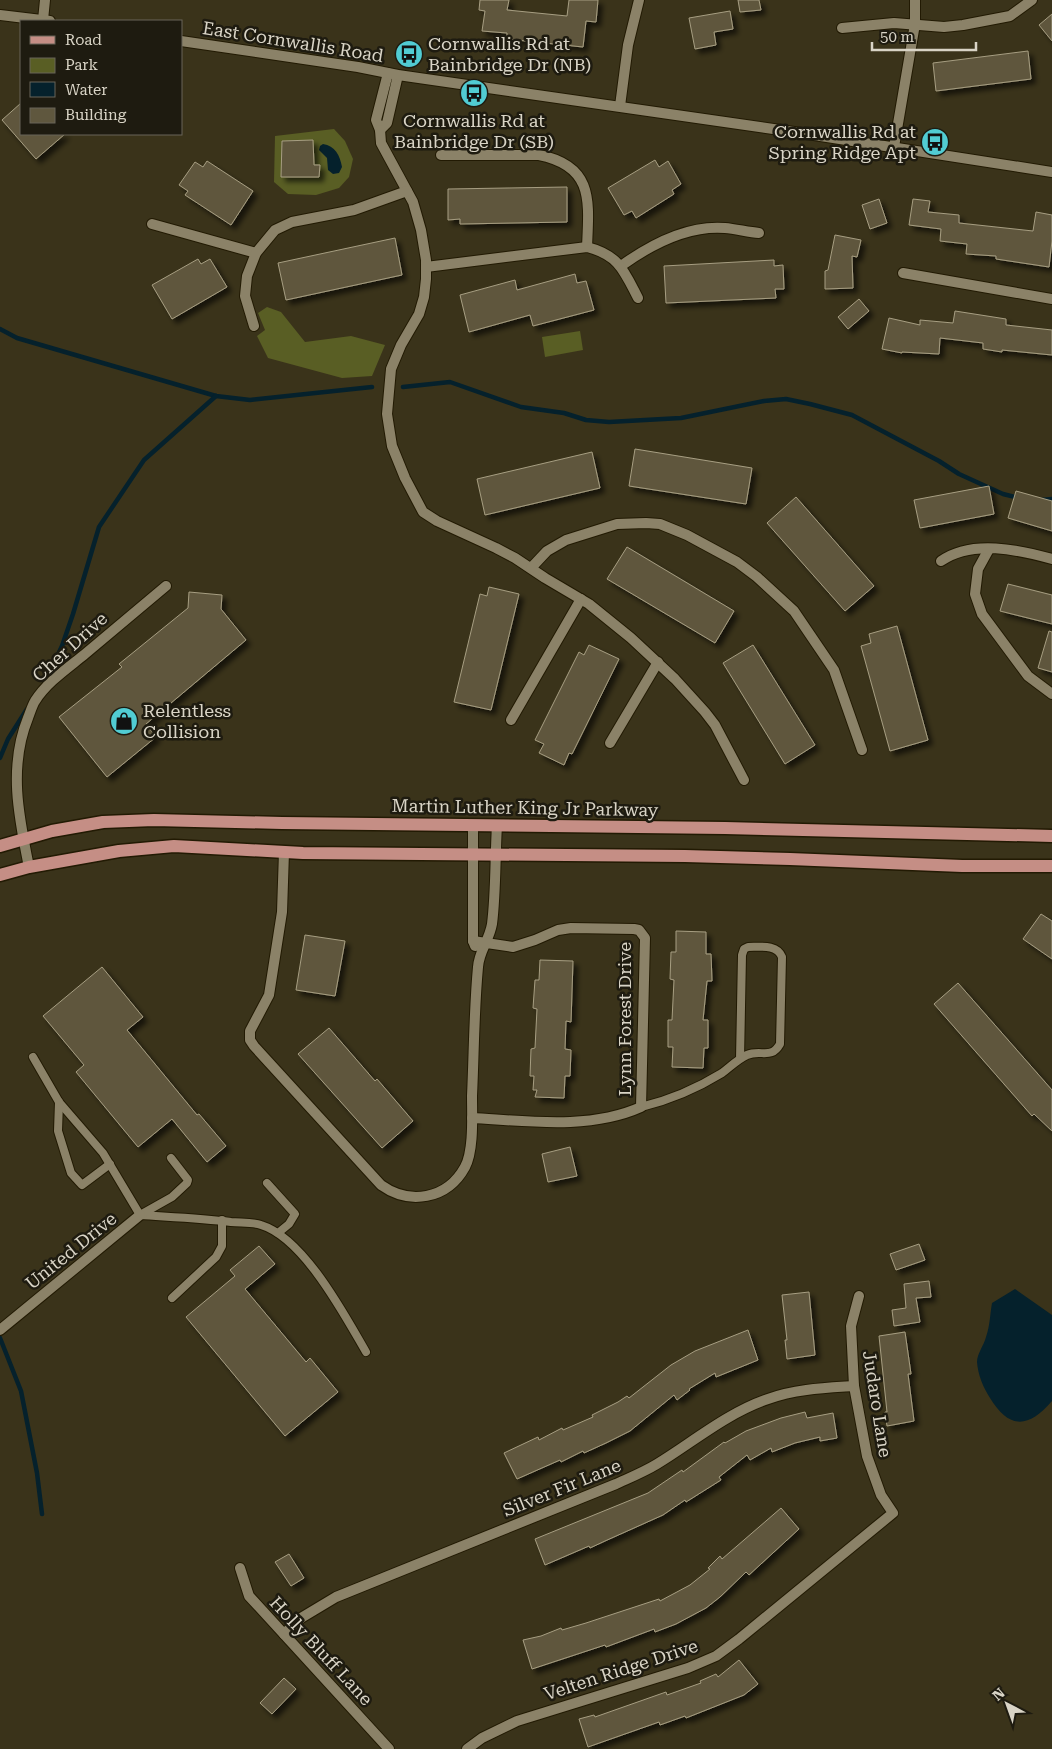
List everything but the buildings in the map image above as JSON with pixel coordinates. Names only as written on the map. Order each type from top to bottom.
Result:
[{"type":"main road","name":"Martin Luther King Jr Parkway","points":[[0,846],[52,831],[103,822],[154,820],[724,828],[1052,836]]},
{"type":"main road","points":[[0,875],[30,867],[119,851],[174,846],[284,852],[685,856],[962,866],[1052,866]]},
{"type":"street","points":[[45,0],[46,20]]},
{"type":"street","points":[[620,106],[628,45],[638,0]]},
{"type":"street","points":[[894,147],[915,24],[915,0]]},
{"type":"street","points":[[842,28],[894,23],[944,27],[990,21],[1010,16],[1032,0]]},
{"type":"street","points":[[0,15],[38,20]]},
{"type":"street","name":"East Cornwallis Road","points":[[182,41],[1052,172]]},
{"type":"street","points":[[393,74],[387,123],[380,130],[381,143],[413,202],[421,230],[426,267],[424,297],[419,314],[400,346],[391,369],[387,414],[392,446],[406,478],[423,512],[437,521],[496,548],[531,568],[580,599],[632,638],[675,679],[715,725],[744,780]]},
{"type":"street","points":[[441,155],[539,155],[551,158],[576,172],[583,183],[587,195],[589,217],[587,247]]},
{"type":"street","points":[[254,326],[245,296],[247,276],[256,253],[275,230],[282,225],[354,210],[408,191]]},
{"type":"street","points":[[152,224],[256,253]]},
{"type":"street","points":[[621,266],[649,248],[688,232],[724,228],[759,233]]},
{"type":"street","points":[[426,267],[587,247],[600,250],[616,260],[638,298]]},
{"type":"street","points":[[903,273],[1052,299]]},
{"type":"street","points":[[531,568],[547,551],[566,540],[617,524],[646,523],[660,524],[687,535],[737,562],[757,577],[794,611],[834,670],[862,750]]},
{"type":"street","points":[[941,561],[959,552],[979,549],[1026,552],[1052,559]]},
{"type":"street","points":[[989,549],[978,568],[975,594],[982,614],[1028,676],[1052,694]]},
{"type":"street","name":"Cher Drive","points":[[30,867],[17,797],[18,751],[21,735],[35,701],[48,686],[166,586]]},
{"type":"street","points":[[511,720],[580,599]]},
{"type":"street","points":[[610,744],[658,662]]},
{"type":"street","points":[[473,825],[473,941],[479,956]]},
{"type":"street","points":[[284,852],[280,922],[269,995],[250,1031],[250,1040],[381,1185],[390,1192],[414,1198],[425,1197],[440,1192],[451,1184],[466,1165],[468,1156],[472,1118],[475,1000],[479,956],[487,943],[492,925],[497,825]]},
{"type":"street","name":"Lynn Forest Drive","points":[[472,1118],[556,1123],[631,1112],[641,1107],[645,938],[642,933],[634,929],[571,928],[558,930],[513,947],[473,941]]},
{"type":"street","name":"United Drive","points":[[0,1330],[140,1215]]},
{"type":"street","name":"Judaro Lane","points":[[859,1296],[851,1326],[854,1386],[867,1456],[881,1495],[893,1513]]},
{"type":"street","name":"Silver Fir Lane","points":[[284,1634],[301,1618],[336,1597],[616,1484],[655,1466],[742,1410],[769,1399],[808,1389],[854,1386]]},
{"type":"street","name":"Velten Ridge Drive","points":[[467,1749],[482,1738],[518,1721],[688,1668],[716,1656],[893,1513]]},
{"type":"street","name":"Holly Bluff Lane","points":[[240,1568],[249,1596],[389,1749]]},
{"type":"lane","points":[[641,1107],[664,1102],[698,1087],[752,1053],[771,1054],[777,1050],[780,1044],[782,957],[780,951],[775,948],[748,947],[744,949],[742,955],[740,1060]]},
{"type":"lane","points":[[33,1058],[59,1102],[103,1153],[140,1215]]},
{"type":"lane","points":[[59,1102],[58,1131],[71,1172],[82,1185],[110,1164]]},
{"type":"lane","points":[[140,1215],[172,1197],[187,1183],[188,1180],[171,1158]]},
{"type":"lane","points":[[267,1183],[295,1214],[289,1224],[278,1233]]},
{"type":"lane","points":[[140,1215],[222,1220],[261,1225],[278,1233],[294,1246],[329,1290],[366,1352]]},
{"type":"lane","points":[[172,1298],[216,1257],[222,1246],[222,1220]]},
{"type":"green space","points":[[334,129],[345,141],[353,159],[349,177],[339,188],[316,195],[288,194],[274,182],[275,136]]},
{"type":"green space","points":[[267,307],[281,312],[305,342],[351,336],[385,345],[372,376],[342,378],[268,358],[257,336],[265,330],[258,313]]},
{"type":"green space","points":[[580,331],[583,350],[545,357],[542,337]]},
{"type":"water","points":[[323,144],[334,149],[338,155],[342,167],[339,173],[333,174],[328,170],[327,158],[319,150]]},
{"type":"water","points":[[1015,1289],[1052,1315],[1052,1401],[1035,1417],[1019,1422],[1004,1415],[990,1398],[978,1372],[977,1362],[987,1333],[992,1303]]},
{"type":"waterway","points":[[0,329],[17,338],[216,396],[250,400],[372,387]]},
{"type":"waterway","points":[[403,387],[450,382],[521,407],[564,413],[586,420],[609,422],[681,418],[764,401],[786,399],[852,415],[939,461],[959,474],[1003,494],[1019,498]]},
{"type":"waterway","points":[[44,684],[62,646],[99,527],[144,460],[216,396]]},
{"type":"waterway","points":[[1042,500],[1052,499]]},
{"type":"waterway","points":[[0,758],[8,739],[27,709]]},
{"type":"waterway","points":[[0,1338],[21,1391],[37,1473],[42,1514]]},
{"type":"place","name":"Cornwallis Rd at Bainbridge Dr (NB)","points":[[409,54]]},
{"type":"place","name":"Cornwallis Rd at Bainbridge Dr (SB)","points":[[474,93]]},
{"type":"place","name":"Cornwallis Rd at Spring Ridge Apt","points":[[935,142]]},
{"type":"place","name":"Relentless Collision","points":[[124,721]]}]
